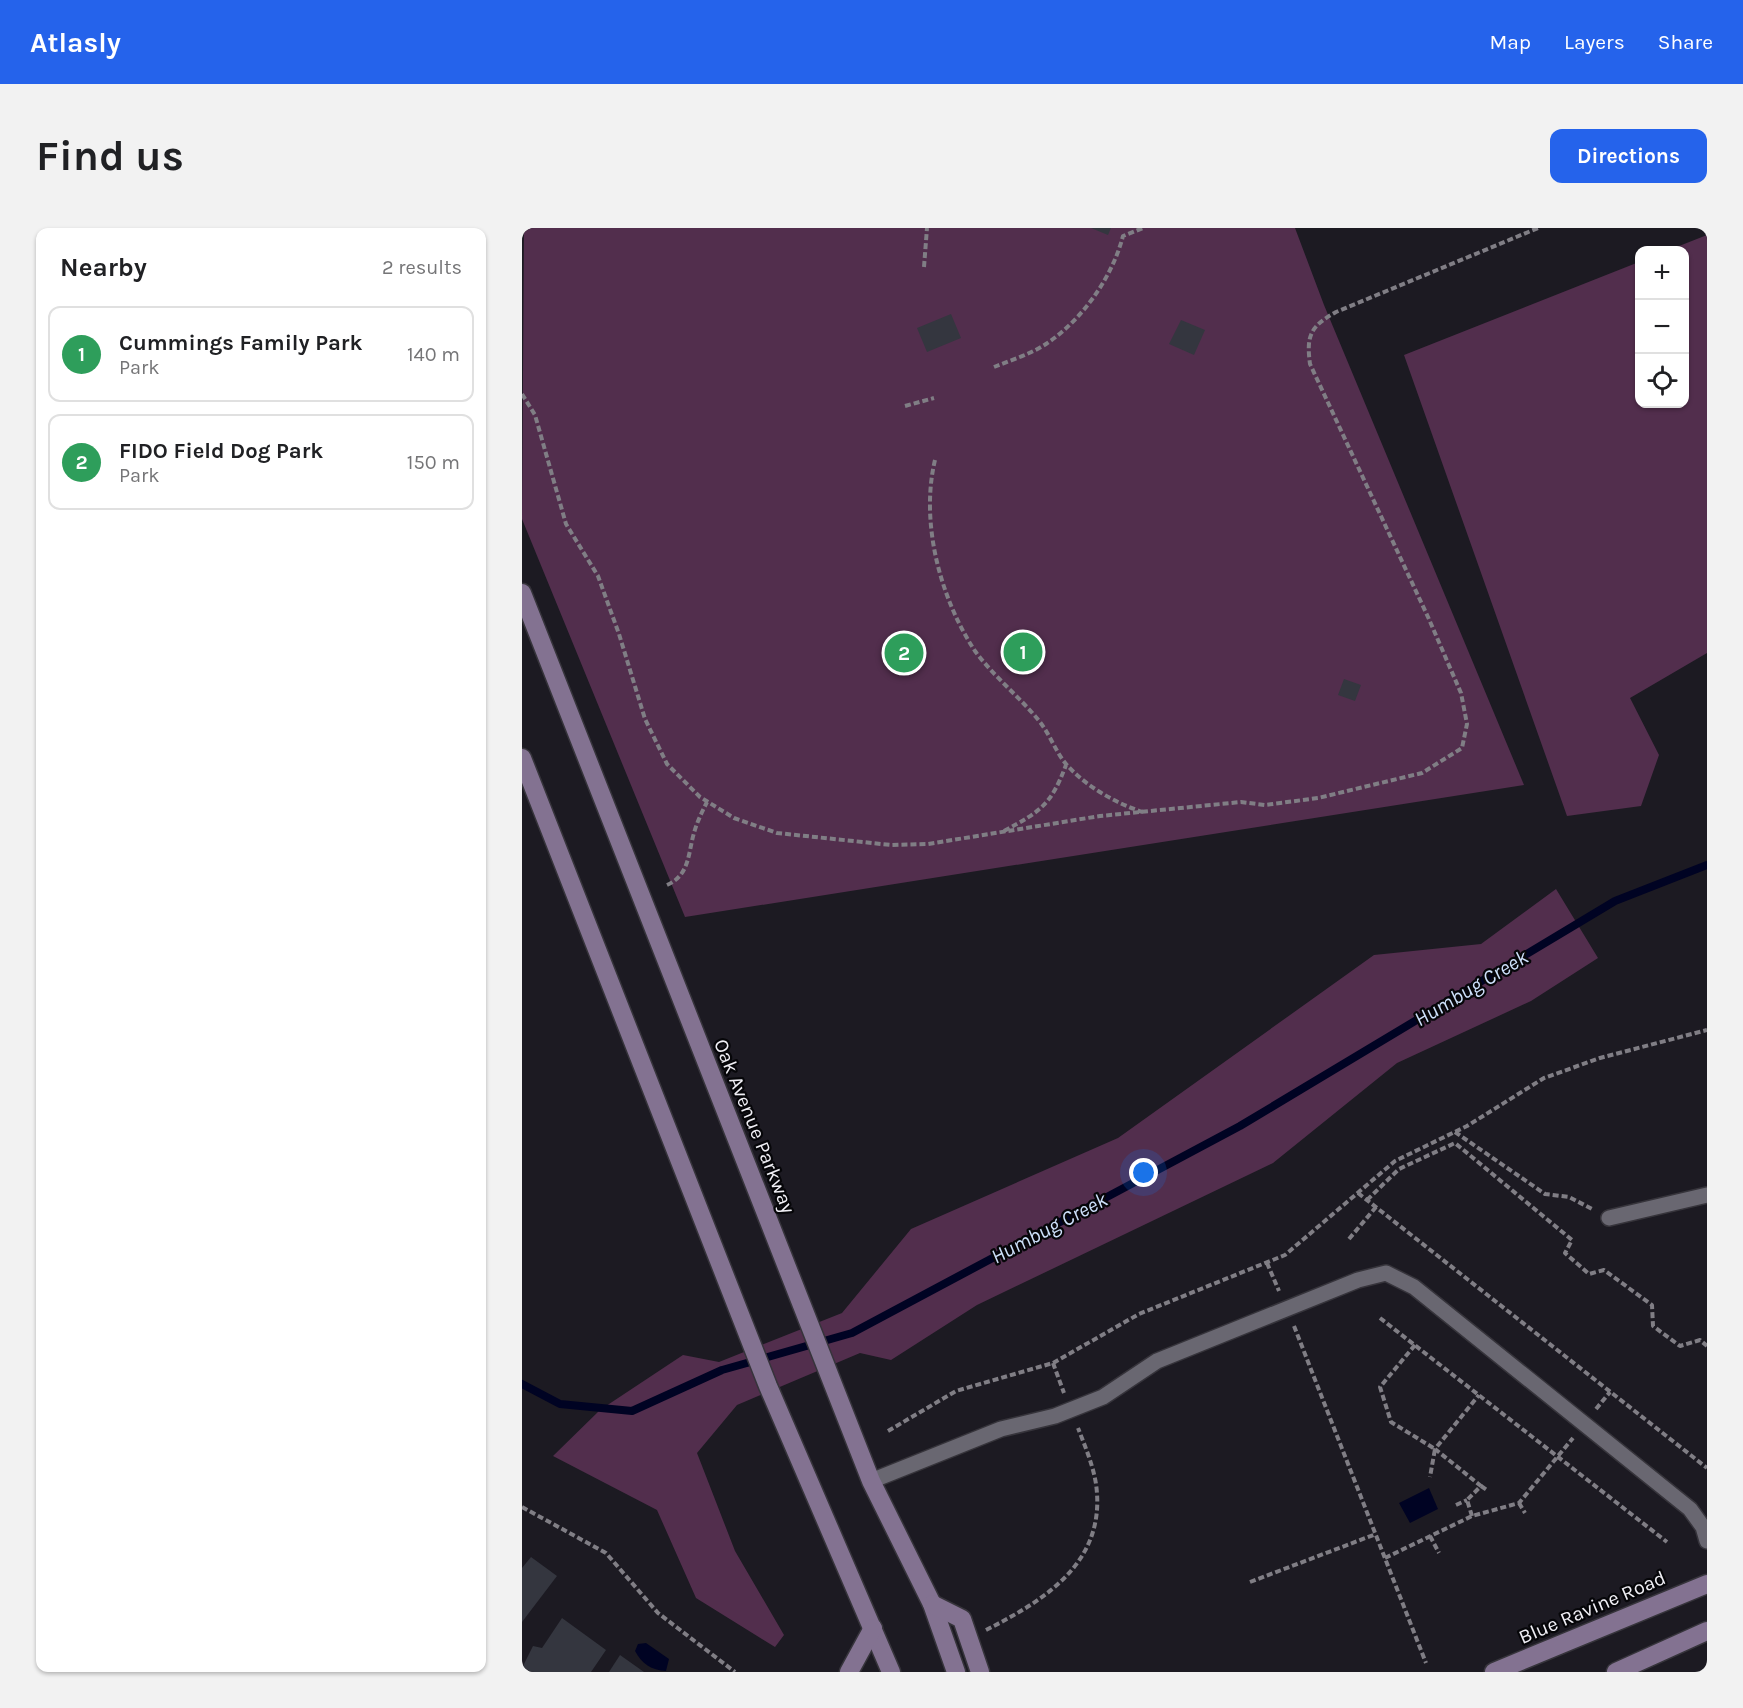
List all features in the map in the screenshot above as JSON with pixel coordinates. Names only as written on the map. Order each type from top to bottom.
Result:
[{"type":"main road","name":"Oak Avenue Parkway","points":[[522,593],[800,1303],[827,1364],[871,1481],[932,1604],[956,1672]]},
{"type":"main road","points":[[522,758],[747,1326],[768,1386],[891,1672]]},
{"type":"main road","name":"Blue Ravine Road","points":[[1494,1672],[1707,1584]]},
{"type":"main road","points":[[932,1604],[962,1619],[980,1672]]},
{"type":"main road","points":[[849,1672],[873,1628]]},
{"type":"main road","points":[[1616,1672],[1707,1631]]},
{"type":"lane","points":[[1609,1218],[1707,1195]]},
{"type":"lane","points":[[871,1481],[1001,1429],[1056,1416],[1103,1397],[1156,1361],[1358,1280],[1386,1273],[1414,1287],[1690,1509],[1703,1527],[1707,1541]]},
{"type":"path","points":[[924,267],[927,228]]},
{"type":"path","points":[[994,367],[1045,345],[1071,324],[1101,287],[1119,252],[1123,236],[1143,228]]},
{"type":"path","points":[[522,394],[535,415],[566,524],[598,576],[645,719],[667,764],[707,802],[734,818],[777,833],[891,845],[928,844],[1100,816],[1241,802],[1265,805],[1318,798],[1422,773],[1462,748],[1467,724],[1461,693],[1310,364],[1307,343],[1317,322],[1336,312],[1538,228]]},
{"type":"path","points":[[905,406],[934,398]]},
{"type":"path","points":[[935,459],[929,485],[929,514],[936,552],[958,623],[976,652],[997,678],[1041,723],[1066,765],[1124,806],[1147,813]]},
{"type":"path","points":[[1001,832],[1039,811],[1052,798],[1066,765]]},
{"type":"path","points":[[667,885],[682,875],[687,865],[694,833],[707,802]]},
{"type":"path","points":[[888,1431],[956,1391],[1053,1363],[1139,1314],[1267,1263],[1299,1246],[1395,1161],[1455,1132],[1544,1078],[1567,1068],[1707,1030]]},
{"type":"path","points":[[1455,1132],[1545,1194],[1569,1197],[1609,1218]]},
{"type":"path","points":[[1368,1200],[1399,1169],[1455,1143],[1572,1240],[1564,1253],[1588,1274],[1604,1270],[1652,1305],[1653,1326],[1680,1346],[1700,1340],[1707,1346]]},
{"type":"path","points":[[1358,1193],[1707,1468]]},
{"type":"path","points":[[1349,1239],[1376,1206]]},
{"type":"path","points":[[1267,1263],[1426,1663]]},
{"type":"path","points":[[1380,1318],[1668,1542]]},
{"type":"path","points":[[1415,1345],[1380,1387],[1391,1422],[1435,1449],[1487,1490]]},
{"type":"path","points":[[1053,1363],[1064,1393]]},
{"type":"path","points":[[1430,1477],[1435,1449],[1479,1395]]},
{"type":"path","points":[[980,1633],[1042,1600],[1071,1573],[1082,1556],[1097,1507],[1096,1485],[1078,1427]]},
{"type":"path","points":[[1385,1558],[1472,1516],[1519,1503],[1558,1457]]},
{"type":"path","points":[[1456,1505],[1467,1500],[1481,1486]]},
{"type":"path","points":[[1467,1500],[1472,1516]]},
{"type":"path","points":[[1519,1503],[1525,1513]]},
{"type":"path","points":[[522,1507],[606,1553],[658,1613],[735,1672]]},
{"type":"path","points":[[1250,1582],[1376,1534]]},
{"type":"path","points":[[1430,1536],[1439,1553]]},
{"type":"shaded area","points":[[524,228],[1295,228],[1324,305],[1524,785],[685,917],[522,519]]},
{"type":"shaded area","points":[[1707,235],[1707,653],[1630,698],[1659,755],[1641,806],[1567,816],[1404,355],[1635,264],[1635,408],[1689,408],[1689,246],[1679,246]]},
{"type":"shaded area","points":[[1556,889],[1598,958],[1531,1001],[1397,1063],[1273,1163],[977,1305],[891,1360],[860,1353],[737,1405],[697,1453],[735,1551],[784,1635],[775,1647],[696,1598],[657,1510],[553,1456],[600,1410],[683,1355],[719,1362],[842,1313],[911,1229],[1118,1138],[1374,955],[1481,944]]},
{"type":"water","points":[[1429,1488],[1438,1509],[1410,1523],[1399,1503]]},
{"type":"water","points":[[646,1643],[669,1659],[666,1671],[651,1668],[638,1656],[635,1651],[638,1644]]},
{"type":"building","points":[[1091,228],[1111,228],[1108,235]]},
{"type":"building","points":[[951,314],[961,338],[927,352],[917,328]]},
{"type":"building","points":[[1181,320],[1205,330],[1194,355],[1169,344]]},
{"type":"building","points":[[1344,679],[1361,685],[1355,701],[1338,695]]},
{"type":"building","points":[[531,1557],[557,1576],[522,1622],[522,1568]]},
{"type":"building","points":[[562,1618],[606,1650],[591,1672],[528,1672],[522,1668],[533,1646],[542,1648]]},
{"type":"building","points":[[620,1655],[644,1672],[609,1672]]},
{"type":"waterway","name":"Humbug Creek","points":[[522,1384],[560,1404],[632,1411],[722,1370],[852,1333],[1240,1126],[1615,901],[1707,865]]},
{"type":"place","name":"Cummings Family Park","points":[[1023,652]]},
{"type":"place","name":"FIDO Field Dog Park","points":[[904,653]]}]
